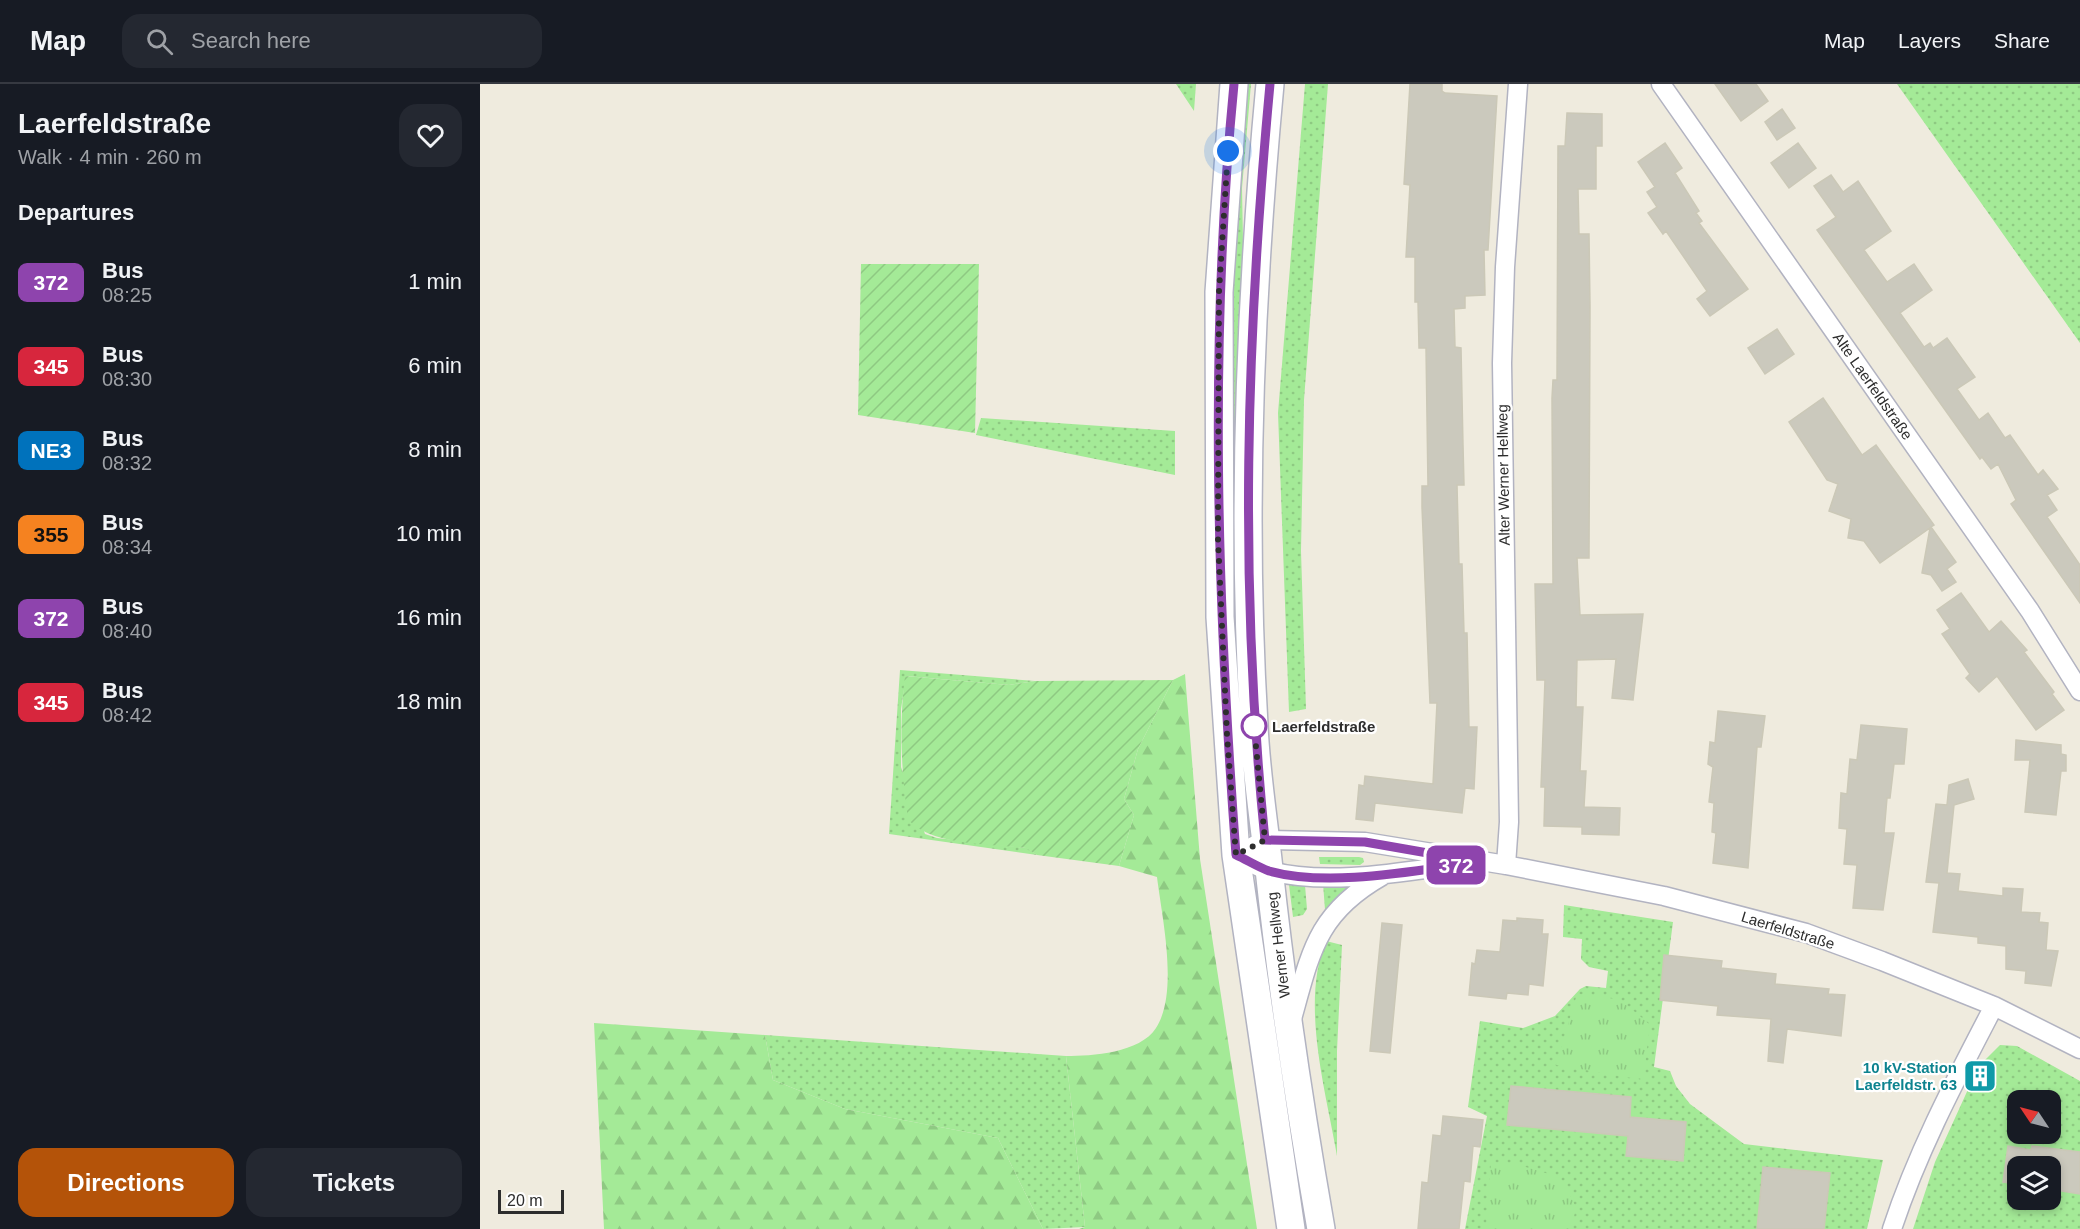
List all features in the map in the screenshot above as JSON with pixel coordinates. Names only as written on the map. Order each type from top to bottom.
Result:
[{"type":"main road","name":"Werner Hellweg","points":[[1234,84],[1219,292],[1218,539],[1227,735],[1236,855],[1291,1229]]},
{"type":"main road","name":"Werner Hellweg","points":[[1270,84],[1254,265],[1247,453],[1247,563],[1254,727],[1288,1032],[1321,1229]]},
{"type":"street","name":"Alter Werner Hellweg","points":[[1506,866],[1509,814],[1502,363],[1505,267],[1518,84]]},
{"type":"street","name":"Alte Laerfeldstraße","points":[[1660,84],[2030,611],[2080,691]]},
{"type":"street","name":"Laerfeldstraße","points":[[1236,855],[1265,840],[1365,842],[1664,896],[1758,919],[1882,960],[1994,1006],[2080,1049]]},
{"type":"street","name":"Laerfeldstraße","points":[[1236,855],[1269,871],[1314,876],[1383,875],[1479,862]]},
{"type":"street","name":"Laerfeldstraße","points":[[1288,1032],[1308,962],[1324,926],[1340,905],[1383,875]]},
{"type":"street","points":[[1892,1229],[1918,1156],[1994,1006]]},
{"type":"green space","points":[[1176,84],[1196,84],[1194,111]]},
{"type":"green space","points":[[1246,84],[1251,84],[1242,188],[1244,294],[1236,613],[1227,560],[1230,292]]},
{"type":"green space","points":[[1305,84],[1328,84],[1304,400],[1301,551],[1306,709],[1289,712],[1278,413]]},
{"type":"green space","points":[[1897,84],[2080,84],[2080,343]]},
{"type":"green space","points":[[861,264],[979,264],[975,433],[858,415]]},
{"type":"green space","points":[[981,418],[1175,431],[1175,475],[976,435]]},
{"type":"green space","points":[[900,670],[1035,681],[1009,685],[906,676],[901,709],[901,767],[925,834],[937,838],[1027,848],[1037,855],[889,834]]},
{"type":"green space","points":[[1185,674],[1200,859],[1257,1229],[1079,1229],[1085,1227],[1066,1056],[1102,1054],[1139,1043],[1156,1028],[1163,1013],[1168,975],[1157,877],[1119,866],[1134,815],[1124,799],[1138,749],[1173,680]]},
{"type":"green space","points":[[905,676],[1009,685],[1035,681],[1173,680],[1138,749],[1124,799],[1134,815],[1119,866],[1037,855],[1026,848],[946,839],[918,828],[908,819],[904,783],[901,729]]},
{"type":"green space","points":[[1319,857],[1359,857],[1363,858],[1364,862],[1360,865],[1320,864]]},
{"type":"green space","points":[[1323,883],[1352,885],[1325,910]]},
{"type":"green space","points":[[1289,885],[1305,885],[1307,909],[1303,915],[1293,917]]},
{"type":"green space","points":[[1564,905],[1673,922],[1654,1067],[1670,1071],[1676,1086],[1690,1104],[1744,1144],[1883,1160],[1867,1229],[1465,1229],[1487,1116],[1468,1107],[1480,1021],[1523,1028],[1555,1016],[1580,989],[1586,986],[1606,988],[1608,971],[1589,967],[1581,959],[1582,939],[1563,937]]},
{"type":"green space","points":[[1326,941],[1342,945],[1337,1051],[1337,1156],[1322,1076],[1315,1019],[1315,992]]},
{"type":"green space","points":[[1577,994],[1618,1000],[1650,1025],[1643,1080],[1556,1065]]},
{"type":"green space","points":[[594,1023],[765,1035],[773,1080],[845,1109],[998,1138],[1043,1229],[604,1229]]},
{"type":"green space","points":[[765,1035],[1066,1056],[1085,1227],[1043,1229],[998,1138],[845,1109],[773,1080]]},
{"type":"green space","points":[[2000,1045],[2017,1046],[2080,1081],[2080,1229],[1913,1229],[1935,1162],[1970,1085],[1977,1088],[1991,1065],[1984,1061]]},
{"type":"green space","points":[[1491,1162],[1519,1165],[1549,1174],[1566,1186],[1576,1208],[1571,1229],[1486,1229]]},
{"type":"building","points":[[1410,84],[1442,84],[1442,91],[1445,93],[1497,96],[1488,250],[1484,250],[1485,295],[1465,296],[1465,308],[1454,309],[1455,347],[1461,348],[1464,485],[1457,485],[1459,564],[1462,564],[1464,633],[1467,633],[1469,727],[1477,727],[1474,789],[1465,788],[1462,813],[1375,803],[1373,821],[1356,819],[1359,785],[1364,786],[1365,776],[1433,784],[1437,703],[1430,703],[1422,507],[1422,486],[1428,486],[1426,348],[1419,348],[1418,302],[1415,302],[1415,257],[1406,257],[1410,185],[1404,184]]},
{"type":"building","points":[[1715,84],[1756,84],[1768,101],[1741,121]]},
{"type":"building","points":[[1782,109],[1795,128],[1777,140],[1765,122]]},
{"type":"building","points":[[1567,113],[1602,114],[1602,146],[1596,146],[1596,189],[1578,189],[1579,234],[1589,234],[1590,306],[1589,558],[1577,558],[1580,615],[1643,614],[1633,700],[1612,698],[1616,659],[1577,660],[1576,707],[1583,707],[1580,771],[1586,771],[1584,807],[1620,808],[1619,835],[1582,834],[1582,827],[1544,826],[1545,787],[1541,787],[1545,680],[1537,680],[1535,584],[1553,584],[1552,398],[1553,380],[1557,380],[1558,146],[1565,146]]},
{"type":"building","points":[[1665,143],[1682,168],[1675,173],[1699,211],[1696,213],[1702,221],[1699,223],[1748,289],[1710,316],[1697,299],[1707,291],[1666,231],[1663,234],[1648,213],[1657,207],[1647,192],[1655,187],[1638,162]]},
{"type":"building","points":[[1798,143],[1816,168],[1789,188],[1771,163]]},
{"type":"building","points":[[1831,175],[1843,192],[1858,181],[1891,231],[1864,250],[1887,282],[1914,264],[1932,290],[1900,313],[1924,347],[1930,343],[1933,348],[1947,338],[1975,377],[1957,389],[1979,420],[1988,413],[2005,438],[2010,435],[2038,475],[2043,470],[2058,489],[2047,495],[2057,510],[2047,517],[2080,565],[2080,603],[2011,504],[2016,500],[1998,464],[1991,469],[1982,457],[1980,459],[1817,230],[1836,217],[1814,186]]},
{"type":"building","points":[[1777,329],[1794,354],[1765,374],[1748,348]]},
{"type":"building","points":[[1823,398],[1862,455],[1876,445],[1934,525],[1931,527],[1956,562],[1947,569],[1956,582],[1942,591],[1931,575],[1922,573],[1930,528],[1880,563],[1864,541],[1848,538],[1851,519],[1829,511],[1838,484],[1827,480],[1789,422]]},
{"type":"building","points":[[1961,593],[1989,632],[2001,621],[2027,650],[2024,652],[2054,692],[2052,694],[2064,710],[2036,730],[1997,676],[1979,692],[1966,678],[1970,674],[1942,634],[1950,629],[1937,610]]},
{"type":"building","points":[[1718,711],[1765,716],[1761,747],[1757,747],[1748,868],[1713,863],[1716,833],[1712,832],[1714,803],[1709,802],[1713,767],[1708,764],[1710,742],[1715,743]]},
{"type":"building","points":[[1861,725],[1907,729],[1904,764],[1894,764],[1890,798],[1887,798],[1884,833],[1894,833],[1883,910],[1853,908],[1857,865],[1844,864],[1847,829],[1839,828],[1841,793],[1847,794],[1850,759],[1857,760]]},
{"type":"building","points":[[2016,740],[2061,745],[2061,754],[2066,755],[2066,771],[2061,771],[2056,815],[2025,812],[2030,760],[2015,760]]},
{"type":"building","points":[[1968,779],[1974,799],[1954,805],[1947,873],[1960,874],[1958,891],[2003,896],[2003,888],[2023,889],[2021,912],[2040,913],[2039,922],[2048,923],[2046,950],[2058,951],[2051,986],[2025,983],[2026,971],[2006,969],[2006,946],[1978,943],[1978,937],[1933,932],[1939,883],[1926,882],[1936,804],[1947,805],[1949,785]]},
{"type":"building","points":[[1517,918],[1543,920],[1542,934],[1548,934],[1543,986],[1529,984],[1528,995],[1507,993],[1506,999],[1469,995],[1472,963],[1475,964],[1477,950],[1500,952],[1503,920],[1517,921]]},
{"type":"building","points":[[1382,923],[1402,925],[1390,1053],[1370,1051]]},
{"type":"building","points":[[1664,955],[1722,961],[1721,968],[1776,974],[1775,984],[1829,989],[1828,994],[1845,995],[1841,1036],[1787,1029],[1783,1063],[1768,1061],[1771,1019],[1717,1015],[1718,1006],[1660,1000]]},
{"type":"building","points":[[1511,1086],[1631,1097],[1630,1117],[1686,1122],[1683,1161],[1626,1156],[1628,1136],[1507,1125]]},
{"type":"building","points":[[1443,1116],[1483,1120],[1480,1147],[1473,1146],[1470,1182],[1464,1181],[1459,1229],[1418,1229],[1422,1182],[1428,1183],[1433,1135],[1441,1136]]},
{"type":"building","points":[[2008,1146],[2031,1150],[2032,1146],[2080,1152],[2080,1194],[2061,1191],[2061,1156],[2007,1156],[2007,1183],[2003,1182]]},
{"type":"building","points":[[1763,1167],[1830,1173],[1824,1229],[1757,1229]]},
{"type":"bus line","name":"372","points":[[1234,84],[1219,292],[1218,539],[1220,617],[1236,855],[1269,871],[1314,876],[1383,875],[1479,862],[1365,842],[1265,840],[1254,727],[1247,563],[1247,453],[1254,265],[1270,84]]},
{"type":"place","name":"Laerfeldstraße","points":[[1254,726]]},
{"type":"place","name":"10 kV-Station Laerfeldstr. 63","points":[[1980,1076]]},
{"type":"route","points":[[1228,151],[1219,292],[1218,539],[1220,617],[1236,855],[1265,840],[1254,726]]}]
